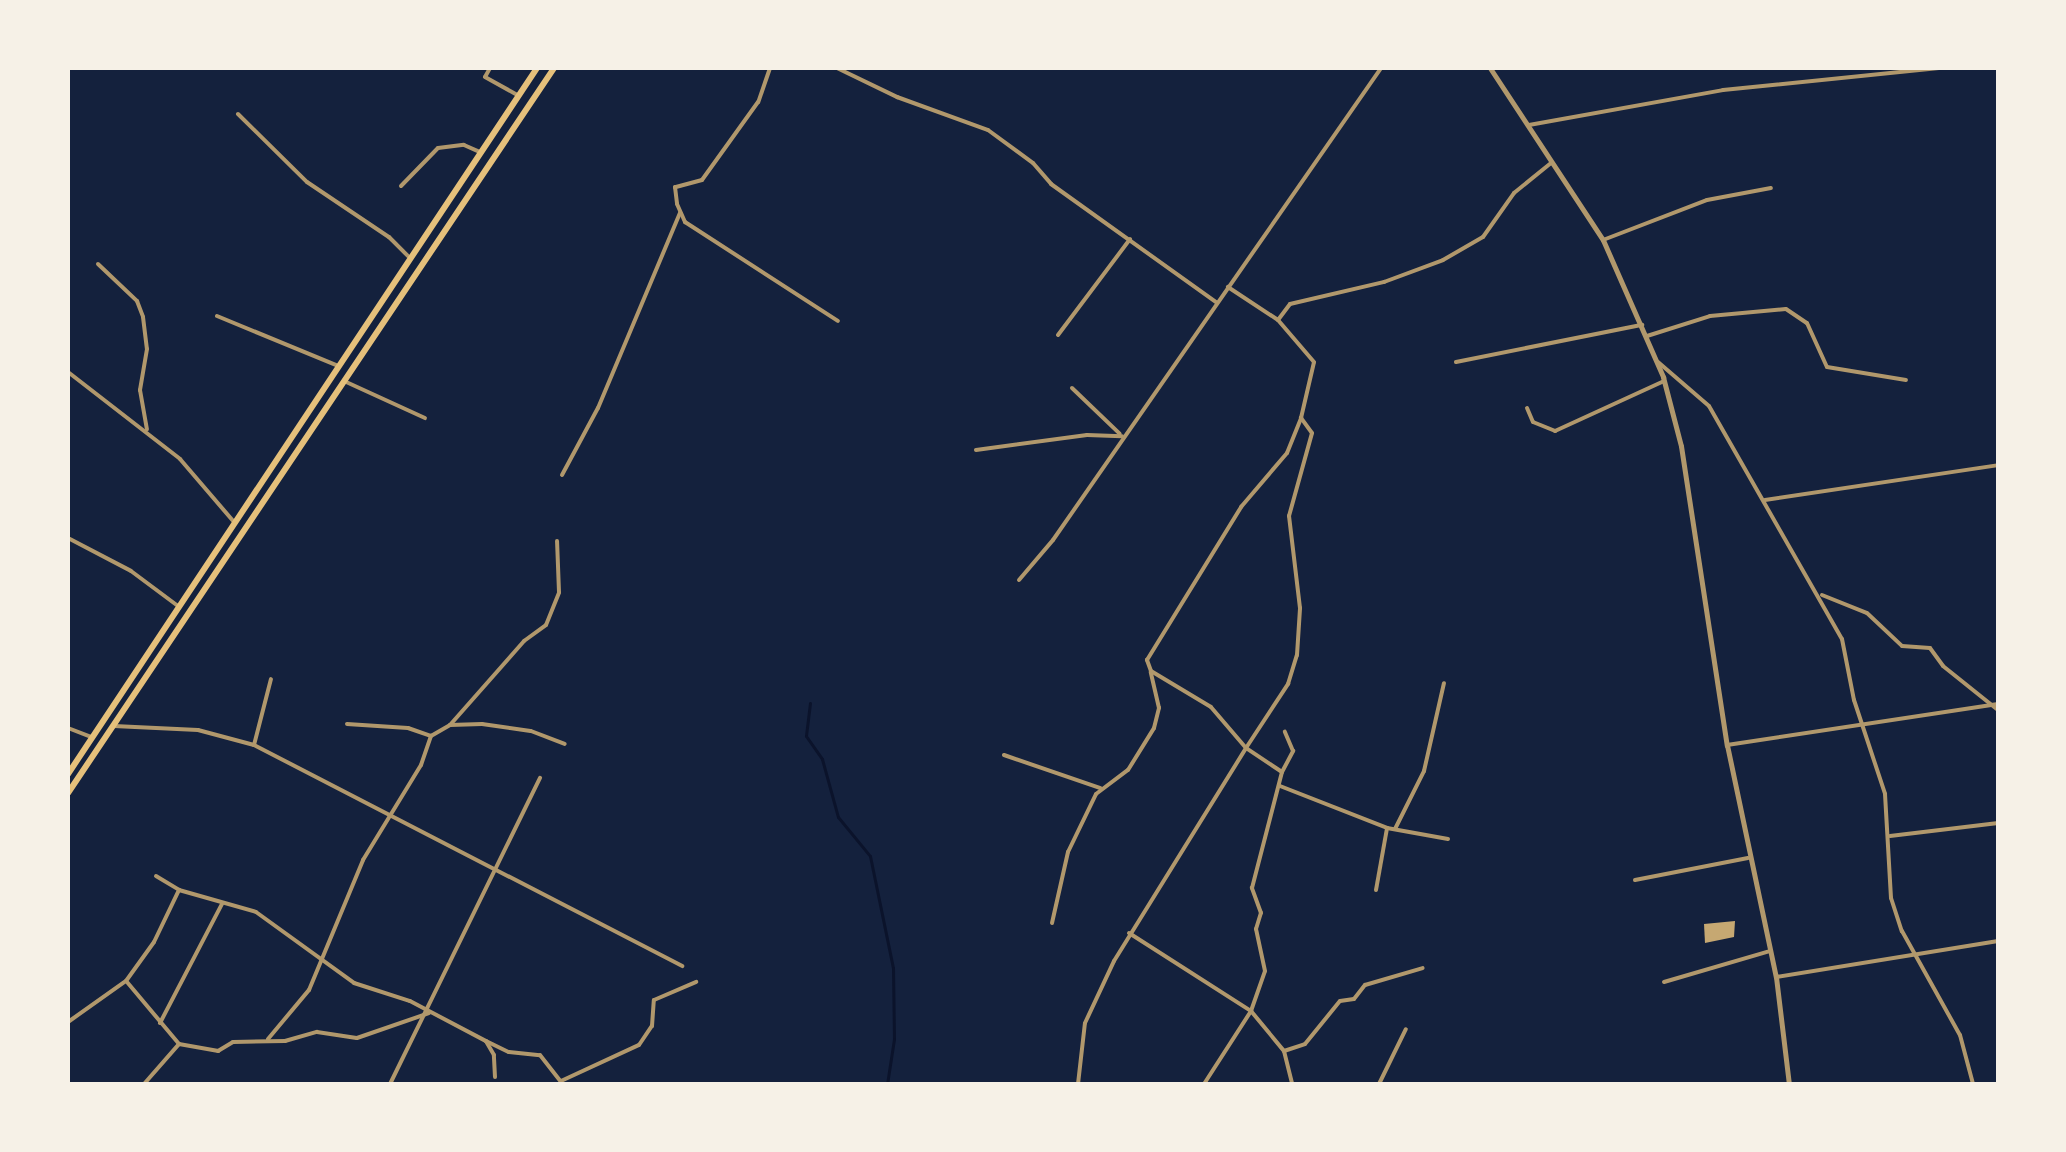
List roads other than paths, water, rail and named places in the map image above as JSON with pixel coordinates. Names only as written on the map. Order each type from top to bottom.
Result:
[{"type":"main road","points":[[68,774],[408,256],[537,68]]},
{"type":"main road","points":[[68,793],[554,68]]},
{"type":"street","points":[[490,68],[485,77],[519,96]]},
{"type":"street","points":[[770,68],[758,102],[702,180],[675,187],[680,213],[685,222],[838,321]]},
{"type":"street","points":[[1019,580],[1053,540],[1122,436],[1381,68]]},
{"type":"street","points":[[1490,68],[1603,240],[1664,381],[1681,446],[1727,745],[1748,858],[1776,977],[1789,1084]]},
{"type":"street","points":[[1529,125],[1723,90],[1939,68]]},
{"type":"street","points":[[840,69],[988,130],[1033,163],[1051,184],[1217,303]]},
{"type":"street","points":[[238,114],[307,182],[389,237],[408,256]]},
{"type":"street","points":[[401,186],[438,148],[464,145],[481,152]]},
{"type":"street","points":[[1278,320],[1290,304],[1384,282],[1443,260],[1483,237],[1514,193],[1553,161]]},
{"type":"street","points":[[1603,240],[1676,210],[1771,188]]},
{"type":"street","points":[[562,475],[598,408],[680,213]]},
{"type":"street","points":[[1058,335],[1130,239]]},
{"type":"street","points":[[98,264],[137,301],[143,317],[147,349],[140,390],[147,429]]},
{"type":"street","points":[[1052,923],[1068,852],[1100,788],[1128,770],[1154,728],[1159,708],[1147,660],[1241,507],[1287,453],[1301,418],[1314,362],[1278,320],[1228,287]]},
{"type":"street","points":[[1647,336],[1710,316],[1786,309],[1807,323],[1827,367],[1906,380]]},
{"type":"street","points":[[217,316],[336,365]]},
{"type":"street","points":[[1456,362],[1642,325]]},
{"type":"street","points":[[1658,362],[1700,394],[1821,594],[1842,639],[1864,729],[1885,794],[1890,836],[1886,868],[1891,898],[1915,953],[1960,1035],[1973,1084]]},
{"type":"street","points":[[68,372],[147,429],[180,459],[234,522]]},
{"type":"street","points":[[342,380],[425,418]]},
{"type":"street","points":[[1527,408],[1533,422],[1555,431],[1664,381]]},
{"type":"street","points":[[1072,388],[1122,436]]},
{"type":"street","points":[[1078,1084],[1085,1023],[1129,933],[1288,684],[1301,631],[1289,516],[1312,433],[1301,418]]},
{"type":"street","points":[[976,450],[1087,435],[1122,436]]},
{"type":"street","points":[[1765,500],[1998,465]]},
{"type":"street","points":[[68,538],[131,571],[178,606]]},
{"type":"street","points":[[268,1039],[299,1004],[323,960],[386,817],[421,765],[431,736],[450,725],[524,641],[546,625],[559,592],[557,541]]},
{"type":"street","points":[[1821,594],[1867,613],[1902,646],[1930,648],[1998,710]]},
{"type":"street","points":[[1151,671],[1211,707],[1246,748],[1282,772]]},
{"type":"street","points":[[254,745],[271,679]]},
{"type":"street","points":[[1395,829],[1424,771],[1444,683]]},
{"type":"street","points":[[1727,745],[1864,729],[1998,704]]},
{"type":"street","points":[[347,724],[408,728],[431,736]]},
{"type":"street","points":[[450,725],[531,731],[565,744]]},
{"type":"street","points":[[112,726],[198,730],[254,745],[386,817],[682,966]]},
{"type":"street","points":[[68,728],[92,737]]},
{"type":"street","points":[[1204,1084],[1251,1011],[1265,971],[1256,929],[1261,913],[1252,882],[1282,772],[1293,751],[1285,732]]},
{"type":"street","points":[[1004,755],[1049,766],[1100,788]]},
{"type":"street","points":[[390,1084],[429,1013],[492,870],[540,778]]},
{"type":"street","points":[[1280,786],[1387,828],[1448,839]]},
{"type":"street","points":[[1890,836],[1998,823]]},
{"type":"street","points":[[1376,890],[1387,828]]},
{"type":"street","points":[[1635,880],[1748,858]]},
{"type":"street","points":[[156,876],[179,890],[256,912],[354,983],[395,994],[509,1052],[540,1055],[561,1083],[639,1045],[652,1026],[654,1000],[660,994],[696,982]]},
{"type":"street","points":[[68,1022],[126,981],[160,931],[179,890]]},
{"type":"street","points":[[160,1023],[222,904]]},
{"type":"street","points":[[1129,933],[1251,1011],[1284,1051],[1292,1084]]},
{"type":"street","points":[[1776,977],[1998,941]]},
{"type":"street","points":[[1664,982],[1770,951]]},
{"type":"street","points":[[1284,1051],[1305,1044],[1340,1001],[1354,999],[1365,985],[1423,968]]},
{"type":"street","points":[[126,981],[179,1044],[218,1051],[233,1042],[328,1031],[357,1038],[429,1013]]},
{"type":"street","points":[[1379,1084],[1406,1029]]},
{"type":"street","points":[[486,1041],[494,1055],[495,1077]]},
{"type":"street","points":[[144,1084],[179,1044]]},
{"type":"waterway","points":[[810,703],[806,736],[822,759],[838,817],[870,856],[893,968],[894,1039],[887,1084]]}]
